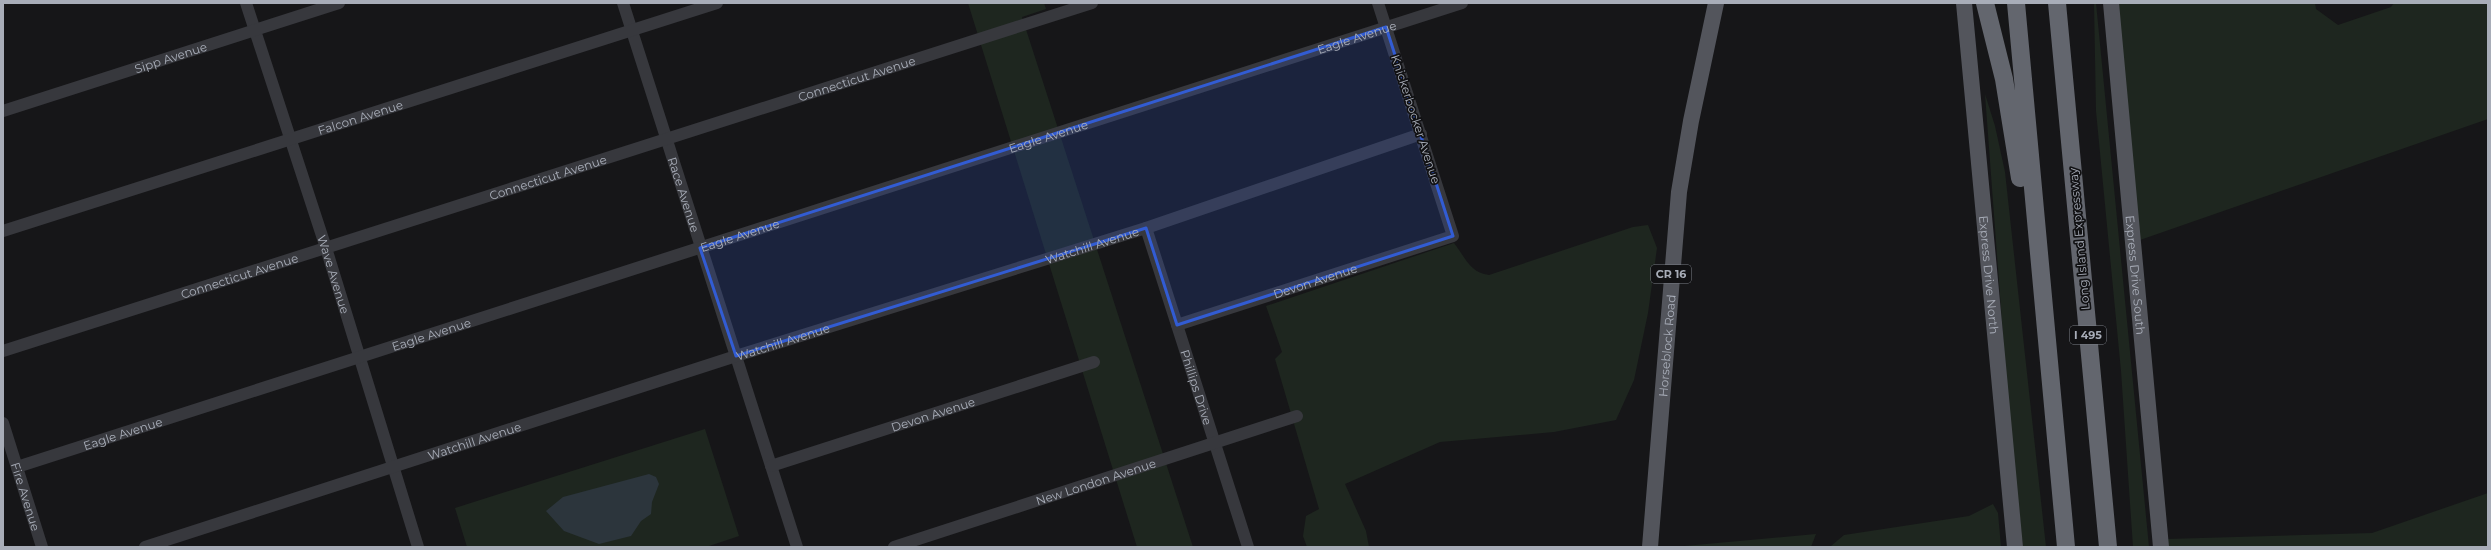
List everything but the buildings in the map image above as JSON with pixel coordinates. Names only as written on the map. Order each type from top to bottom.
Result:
[{"type":"highway","points":[[1986,3],[2010,112],[2026,232],[2048,350]]},
{"type":"highway","points":[[2016,3],[2066,547]]},
{"type":"highway","name":"Long Island Expressway","points":[[2057,3],[2108,547]]},
{"type":"highway","points":[[2068,3],[2068,123]]},
{"type":"main road","name":"Horseblock Road","points":[[1650,547],[1679,192],[1691,121],[1716,3]]},
{"type":"main road","name":"Express Drive North","points":[[1964,3],[2015,547]]},
{"type":"main road","name":"Express Drive South","points":[[2112,3],[2161,547]]},
{"type":"street","name":"Wave Avenue","points":[[246,3],[326,248],[418,547]]},
{"type":"street","name":"Sipp Avenue","points":[[3,111],[339,3]]},
{"type":"street","name":"Race Avenue","points":[[623,3],[700,248],[797,547]]},
{"type":"street","name":"Falcon Avenue","points":[[3,231],[717,3]]},
{"type":"street","name":"Connecticut Avenue","points":[[3,351],[666,141],[1092,3]]},
{"type":"street","name":"Knickerbocker Avenue","points":[[1378,3],[1453,236]]},
{"type":"street","name":"Eagle Avenue","points":[[17,467],[1462,3]]},
{"type":"street","name":"Watchill Avenue","points":[[145,547],[736,356],[1146,228],[1421,134]]},
{"type":"street","name":"Phillips Drive","points":[[1146,228],[1248,547]]},
{"type":"street","name":"Devon Avenue","points":[[1177,325],[1453,236]]},
{"type":"street","name":"Devon Avenue","points":[[771,466],[1094,362]]},
{"type":"street","name":"New London Avenue","points":[[894,547],[1297,416]]},
{"type":"street","name":"Fire Avenue","points":[[3,423],[42,547]]},
{"type":"highlighted area","points":[[1386,27],[1453,236],[1177,325],[1146,228],[736,356],[700,248]]},
{"type":"shaded area","points":[[968,3],[1044,3],[1046,9],[1022,17],[1193,547],[1137,547]]},
{"type":"shaded area","points":[[2094,3],[2096,3],[2149,547],[2133,547],[2121,371],[2096,111]]},
{"type":"shaded area","points":[[2114,3],[2315,3],[2316,9],[2338,25],[2391,7],[2394,3],[2488,3],[2488,119],[2140,240]]},
{"type":"shaded area","points":[[1985,94],[1995,126],[2005,172],[2046,547],[2023,547],[2009,416]]},
{"type":"shaded area","points":[[1648,225],[1657,248],[1648,313],[1634,380],[1616,420],[1554,432],[1440,442],[1345,484],[1366,531],[1369,547],[1307,547],[1303,536],[1306,516],[1319,509],[1275,359],[1282,352],[1266,306],[1454,243],[1472,268],[1482,274],[1489,275],[1633,227]]},
{"type":"shaded area","points":[[705,429],[739,536],[706,547],[467,547],[455,508]]},
{"type":"shaded area","points":[[649,474],[656,477],[659,484],[652,502],[651,514],[641,521],[631,536],[599,544],[564,531],[546,511],[563,497]]},
{"type":"shaded area","points":[[2488,493],[2488,547],[2167,547],[2167,539],[2372,533]]},
{"type":"shaded area","points":[[1993,504],[1998,513],[2001,547],[1823,547],[1831,546],[1844,535],[1969,516]]},
{"type":"shaded area","points":[[1816,534],[1811,547],[1673,547]]}]
